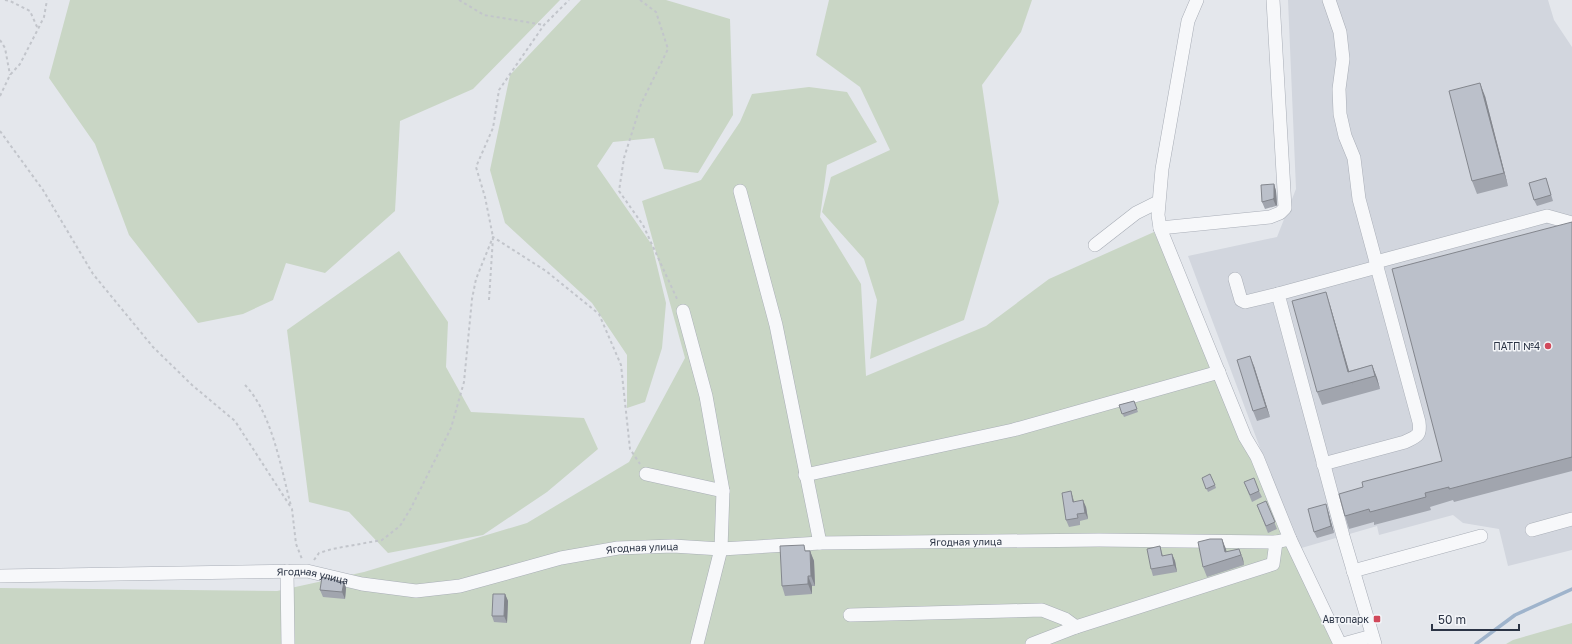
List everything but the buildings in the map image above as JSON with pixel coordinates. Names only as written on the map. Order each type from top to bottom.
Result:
[{"type":"street","points":[[1197,0],[1188,21],[1162,169],[1158,202],[1160,228],[1245,437],[1257,457],[1290,539],[1342,644],[1373,640],[1323,464],[1278,294]]},
{"type":"street","points":[[1160,228],[1270,217],[1280,213],[1284,208],[1273,0]]},
{"type":"street","points":[[1323,464],[1405,442],[1416,437],[1420,430],[1359,199],[1354,158],[1345,136],[1340,114],[1339,89],[1343,59],[1340,32],[1329,0]]},
{"type":"street","points":[[740,191],[776,325],[820,543]]},
{"type":"street","points":[[1095,245],[1136,213],[1158,202]]},
{"type":"street","points":[[1235,279],[1241,300],[1245,302],[1278,294],[1547,216],[1572,223]]},
{"type":"street","points":[[683,312],[706,396],[723,491],[721,550],[695,643]]},
{"type":"street","points":[[806,475],[1013,430],[1219,372]]},
{"type":"street","points":[[646,474],[723,491]]},
{"type":"street","points":[[1532,530],[1572,519]]},
{"type":"street","points":[[1353,571],[1481,536]]},
{"type":"street","name":"Ягодная улица","points":[[0,576],[307,571],[362,584],[416,591],[460,586],[561,558],[618,548],[673,546],[721,550],[820,543],[1099,540],[1276,542],[1290,539]]},
{"type":"street","points":[[1032,644],[1076,627],[1274,564],[1276,542]]},
{"type":"street","points":[[287,571],[288,644]]},
{"type":"street","points":[[850,615],[1042,610],[1065,619],[1076,627]]},
{"type":"path","points":[[5,0],[30,11],[38,29]]},
{"type":"path","points":[[0,96],[10,75],[20,64],[44,17],[47,0]]},
{"type":"path","points":[[459,0],[484,15],[544,25]]},
{"type":"path","points":[[489,300],[493,237],[485,197],[476,166],[494,128],[499,90],[544,25],[569,0]]},
{"type":"path","points":[[640,0],[656,12],[668,49],[641,104],[624,158],[620,191],[643,225],[683,312]]},
{"type":"path","points":[[0,40],[5,48],[10,75]]},
{"type":"path","points":[[0,131],[43,190],[93,274],[153,347],[192,385],[235,421],[292,509]]},
{"type":"path","points":[[493,237],[546,271],[599,314],[621,365],[630,449],[646,474]]},
{"type":"path","points":[[307,571],[319,554],[332,549],[382,540],[400,526],[411,508],[452,428],[464,382],[472,299],[476,279],[493,237]]},
{"type":"path","points":[[245,385],[253,393],[264,414],[292,509],[296,544],[307,571]]},
{"type":"shaded area","points":[[1288,0],[1548,0],[1554,20],[1572,47],[1572,550],[1508,566],[1499,529],[1463,523],[1453,515],[1379,535],[1377,526],[1298,549],[1188,256],[1277,237],[1296,189]]},
{"type":"green space","points":[[70,0],[560,0],[473,89],[400,121],[395,211],[325,273],[286,263],[273,300],[243,314],[198,323],[129,235],[95,144],[49,78]]},
{"type":"green space","points":[[581,0],[666,0],[730,19],[733,115],[698,173],[664,169],[654,138],[613,142],[597,166],[652,245],[666,303],[662,348],[645,402],[627,408],[627,355],[592,303],[505,223],[490,170],[510,75]]},
{"type":"green space","points":[[829,0],[1032,0],[1021,32],[982,85],[999,202],[964,320],[870,359],[877,300],[864,259],[822,212],[831,177],[890,150],[860,87],[816,55]]},
{"type":"green space","points":[[809,87],[847,92],[877,142],[827,165],[820,217],[861,284],[866,376],[986,326],[1049,279],[1154,232],[1284,532],[1335,644],[0,644],[0,588],[277,591],[364,572],[527,523],[629,462],[685,358],[642,201],[701,180],[740,122],[752,94]]},
{"type":"green space","points":[[399,251],[448,322],[446,367],[471,412],[584,418],[598,449],[547,492],[483,535],[388,553],[349,512],[309,502],[287,330]]},
{"type":"green space","points":[[1572,623],[1572,644],[1506,644],[1513,640]]},
{"type":"waterway","points":[[1476,644],[1515,615],[1572,589]]},
{"type":"place","name":"ПАТП №4","points":[[1548,346]]},
{"type":"place","name":"Автопарк","points":[[1377,619]]}]
